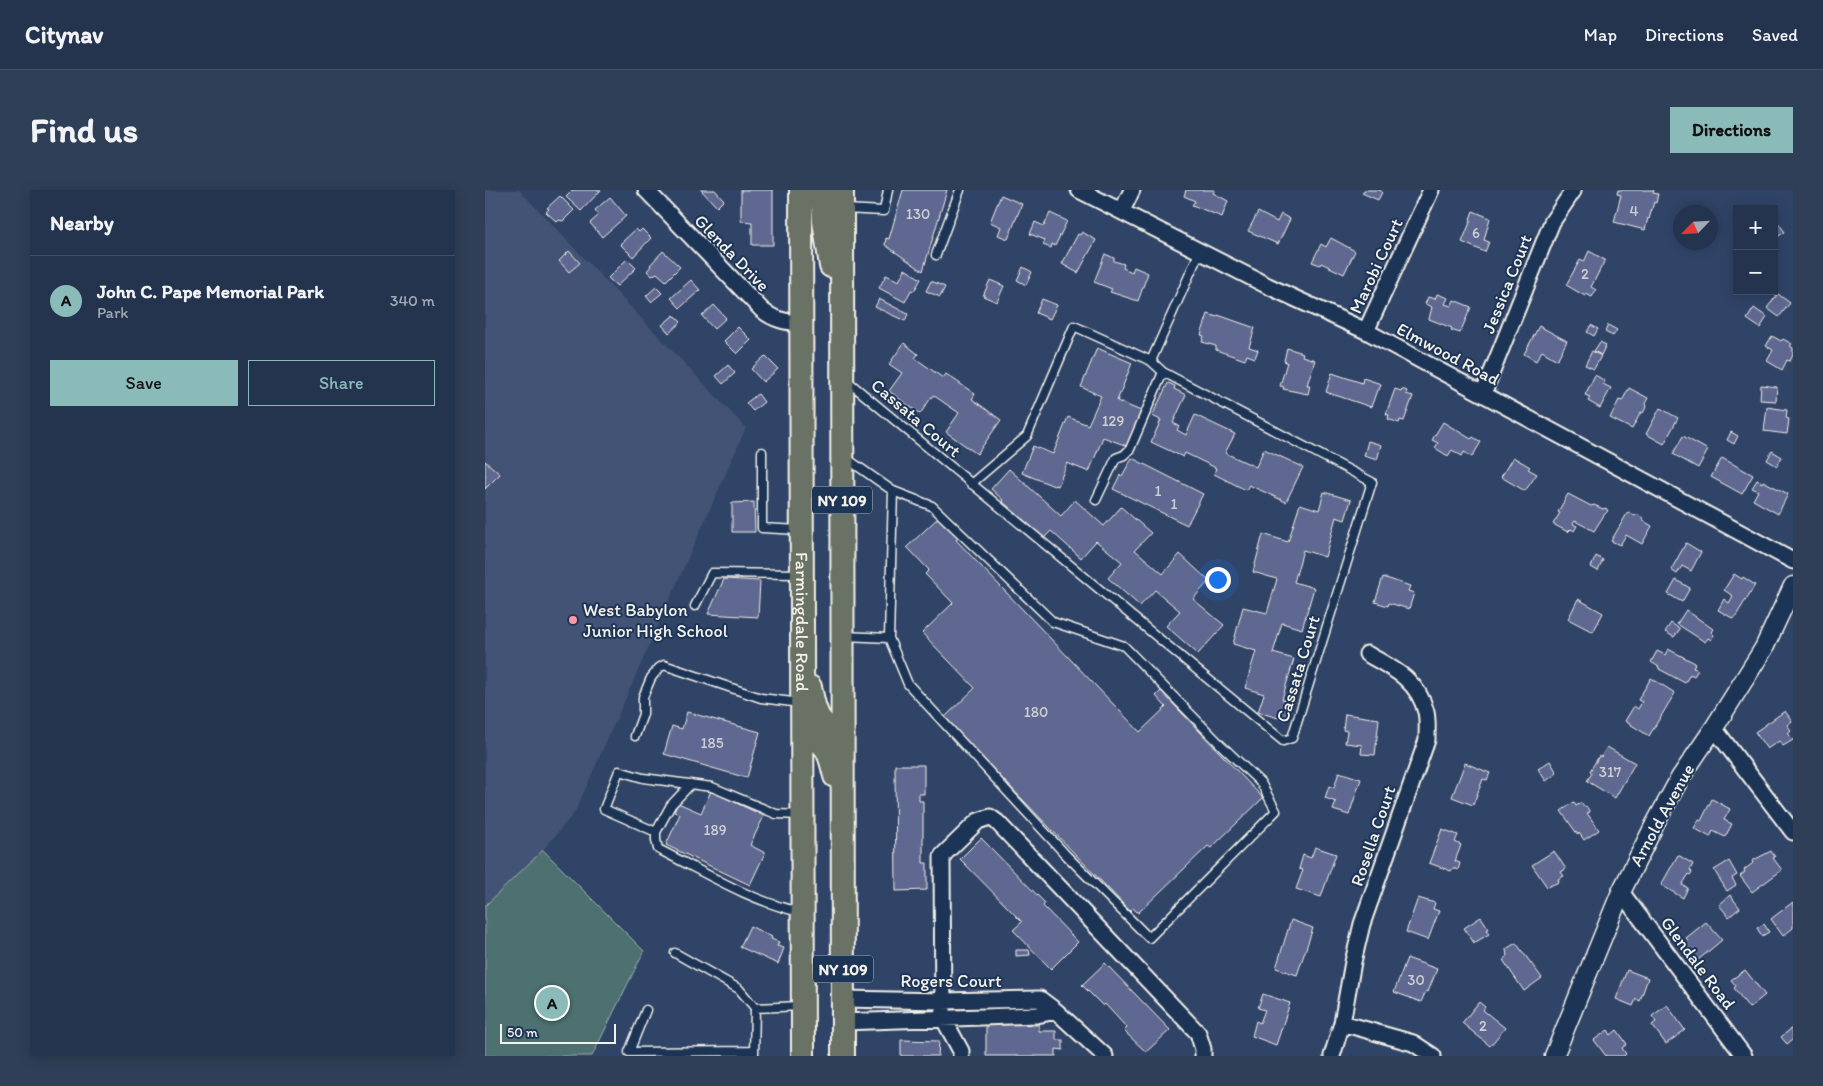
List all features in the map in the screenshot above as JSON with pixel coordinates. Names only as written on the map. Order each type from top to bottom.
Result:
[{"type":"main road","name":"Farmingdale Road","points":[[801,190],[803,1056]]},
{"type":"main road","points":[[822,190],[827,247],[842,316]]},
{"type":"main road","name":"NY 109","points":[[842,199],[843,1056]]},
{"type":"main road","points":[[803,657],[815,708],[820,720],[830,729],[842,733]]},
{"type":"main road","points":[[803,734],[817,740],[827,748],[843,811]]},
{"type":"street","name":"Glenda Drive","points":[[646,190],[758,307],[775,319],[801,323]]},
{"type":"street","name":"Elmwood Road","points":[[1079,190],[1268,286],[1366,331],[1793,561]]},
{"type":"street","points":[[1122,211],[1132,190]]},
{"type":"street","name":"Marobi Court","points":[[1366,331],[1431,190]]},
{"type":"street","name":"Jessica Court","points":[[1483,394],[1552,222],[1573,191]]},
{"type":"street","name":"Arnold Avenue","points":[[1554,1056],[1621,892],[1680,778],[1764,648],[1793,586]]},
{"type":"street","name":"Rosella Court","points":[[1332,1056],[1342,1023],[1362,924],[1427,740],[1427,713],[1417,690],[1399,671],[1367,654]]},
{"type":"street","points":[[1714,728],[1793,832]]},
{"type":"street","points":[[961,1056],[961,1051],[943,1018],[942,856],[978,821],[990,818],[997,822],[1198,1033],[1203,1056]]},
{"type":"street","name":"Glendale Road","points":[[1621,892],[1744,1056]]},
{"type":"street","name":"Rogers Court","points":[[843,999],[942,1001],[1040,999],[1056,1011],[1105,1056]]},
{"type":"street","name":"Rogers Court","points":[[843,1022],[1037,1016],[1056,1011]]},
{"type":"street","points":[[1342,1023],[1413,1043],[1433,1056]]},
{"type":"lane","points":[[842,199],[884,210],[888,190]]},
{"type":"lane","points":[[936,255],[960,190]]},
{"type":"lane","points":[[1151,361],[1200,251]]},
{"type":"lane","name":"Cassata Court","points":[[842,376],[971,484],[1283,741],[1292,738],[1373,482],[1163,372],[1151,361],[1074,326],[1027,436],[971,484]]},
{"type":"lane","points":[[1095,500],[1116,458],[1124,455],[1130,449],[1163,372]]},
{"type":"lane","points":[[762,452],[761,528],[801,530]]},
{"type":"lane","points":[[842,456],[893,490],[932,506],[1053,622],[1124,646],[1261,783],[1276,811],[1149,938],[1066,855],[908,684],[889,638],[893,490]]},
{"type":"lane","points":[[695,606],[712,573],[801,574]]},
{"type":"lane","points":[[842,636],[889,638]]},
{"type":"lane","points":[[635,736],[643,714],[643,697],[651,678],[659,668],[665,665],[761,698],[803,704]]},
{"type":"lane","points":[[656,832],[604,809],[619,771],[643,778],[712,786],[776,814],[803,815]]},
{"type":"lane","points":[[691,784],[671,805],[656,832],[658,849],[779,908],[803,913]]},
{"type":"lane","points":[[647,1010],[629,1052],[754,1053],[755,1008],[739,989],[675,952]]},
{"type":"lane","points":[[755,1008],[803,1006]]},
{"type":"shaded area","name":"West Babylon Junior High School","points":[[485,190],[519,190],[746,428],[575,812],[543,850],[485,906]]},
{"type":"green space","points":[[543,850],[644,951],[592,1056],[485,1056],[485,906]]},
{"type":"building","points":[[573,190],[601,190],[581,211],[566,197]]},
{"type":"building","points":[[701,190],[715,190],[724,200],[717,207]]},
{"type":"building","points":[[741,190],[773,190],[773,245],[752,245],[752,222],[741,221]]},
{"type":"building","points":[[903,190],[947,190],[923,271],[885,245],[886,238],[889,239]]},
{"type":"building","points":[[1186,190],[1215,190],[1213,193],[1228,201],[1222,217],[1192,205],[1195,201],[1184,196]]},
{"type":"building","points":[[1364,190],[1380,190],[1382,192],[1378,200],[1362,193]]},
{"type":"building","points":[[1618,190],[1654,190],[1653,193],[1658,194],[1645,230],[1614,222],[1621,195],[1617,194]]},
{"type":"building","points":[[1001,195],[1022,204],[1008,239],[998,235],[1001,227],[990,222]]},
{"type":"building","points":[[560,196],[574,210],[563,221],[559,220],[557,222],[546,212],[549,209],[547,208]]},
{"type":"building","points":[[610,197],[626,216],[602,237],[590,223],[599,215],[595,210]]},
{"type":"building","points":[[1473,211],[1490,218],[1484,240],[1489,242],[1485,252],[1462,242]]},
{"type":"building","points":[[1258,212],[1277,222],[1281,214],[1290,219],[1278,244],[1248,231]]},
{"type":"building","points":[[1050,213],[1067,221],[1055,246],[1052,244],[1051,248],[1043,245],[1045,240],[1030,234],[1035,222],[1044,226]]},
{"type":"building","points":[[1778,223],[1785,232],[1778,236]]},
{"type":"building","points":[[636,229],[639,232],[642,229],[651,238],[633,257],[620,244]]},
{"type":"building","points":[[1082,232],[1096,240],[1078,273],[1062,264],[1078,234],[1080,235]]},
{"type":"building","points":[[1331,238],[1355,251],[1344,274],[1321,263],[1320,265],[1312,262],[1321,244],[1326,247]]},
{"type":"building","points":[[569,251],[580,263],[569,272],[559,261]]},
{"type":"building","points":[[663,251],[680,267],[666,281],[657,273],[652,276],[647,271]]},
{"type":"building","points":[[1589,251],[1605,260],[1591,287],[1596,290],[1592,297],[1586,294],[1585,296],[1566,285],[1580,260],[1584,262]]},
{"type":"building","points":[[1105,254],[1114,258],[1114,261],[1124,264],[1123,268],[1132,272],[1134,267],[1148,273],[1138,301],[1110,292],[1112,289],[1094,282]]},
{"type":"building","points":[[627,259],[636,268],[617,286],[608,278]]},
{"type":"building","points":[[1023,267],[1032,272],[1026,285],[1017,280]]},
{"type":"building","points":[[905,269],[921,279],[914,291],[911,290],[905,302],[879,288],[886,275],[899,281]]},
{"type":"building","points":[[691,280],[700,290],[680,308],[671,298]]},
{"type":"building","points":[[990,280],[1004,286],[997,302],[983,296]]},
{"type":"building","points":[[931,281],[945,287],[940,297],[926,291]]},
{"type":"building","points":[[656,287],[662,293],[651,302],[646,296]]},
{"type":"building","points":[[1437,294],[1448,298],[1445,304],[1451,306],[1454,300],[1471,307],[1460,333],[1429,319],[1432,307],[1425,304],[1428,297],[1435,299]]},
{"type":"building","points":[[1778,294],[1790,303],[1779,317],[1767,308]]},
{"type":"building","points":[[879,299],[908,314],[905,321],[875,307]]},
{"type":"building","points":[[1042,299],[1057,305],[1050,319],[1036,313]]},
{"type":"building","points":[[714,305],[726,318],[714,329],[702,316]]},
{"type":"building","points":[[1754,308],[1767,317],[1760,328],[1747,319]]},
{"type":"building","points":[[1208,314],[1217,317],[1218,315],[1255,328],[1249,347],[1258,350],[1255,358],[1247,355],[1245,360],[1216,350],[1216,346],[1202,342],[1204,336],[1201,335]]},
{"type":"building","points":[[674,315],[681,322],[669,333],[662,325]]},
{"type":"building","points":[[1591,325],[1598,329],[1594,336],[1587,332]]},
{"type":"building","points":[[1608,325],[1617,330],[1613,336],[1605,332]]},
{"type":"building","points":[[1539,326],[1567,341],[1557,360],[1542,351],[1536,361],[1524,354]]},
{"type":"building","points":[[738,327],[751,340],[737,354],[724,341]]},
{"type":"building","points":[[1772,336],[1792,344],[1790,346],[1793,348],[1793,355],[1790,361],[1787,360],[1782,370],[1767,361],[1773,350],[1766,346]]},
{"type":"building","points":[[1600,342],[1606,345],[1601,355],[1594,351]]},
{"type":"building","points":[[904,343],[918,354],[915,358],[943,378],[946,374],[975,394],[972,399],[1001,420],[977,454],[946,432],[959,413],[933,395],[920,414],[889,391],[902,373],[889,364]]},
{"type":"building","points":[[1097,348],[1132,363],[1117,401],[1141,411],[1127,446],[1103,437],[1089,472],[1067,463],[1058,486],[1022,473],[1033,446],[1053,454],[1068,417],[1088,425],[1101,396],[1081,387]]},
{"type":"building","points":[[1287,348],[1303,353],[1302,356],[1315,360],[1307,385],[1310,385],[1308,394],[1283,389],[1284,387],[1280,386],[1287,362],[1284,361]]},
{"type":"building","points":[[1592,351],[1601,356],[1594,369],[1585,365]]},
{"type":"building","points":[[765,356],[778,369],[763,382],[751,369]]},
{"type":"building","points":[[728,365],[735,373],[723,384],[716,376]]},
{"type":"building","points":[[1332,373],[1362,383],[1363,378],[1381,384],[1371,407],[1326,392]]},
{"type":"building","points":[[1595,375],[1605,381],[1603,384],[1611,388],[1600,408],[1588,401],[1590,397],[1585,395]]},
{"type":"building","points":[[1168,383],[1175,386],[1174,389],[1186,395],[1173,423],[1179,426],[1177,430],[1186,435],[1195,415],[1235,434],[1225,453],[1256,467],[1264,449],[1303,467],[1286,502],[1249,485],[1246,490],[1214,474],[1216,468],[1185,453],[1183,457],[1151,442],[1161,420],[1152,416]]},
{"type":"building","points":[[1761,385],[1777,387],[1776,401],[1760,400]]},
{"type":"building","points":[[1629,388],[1648,398],[1643,413],[1641,412],[1632,429],[1610,418],[1619,400],[1622,401]]},
{"type":"building","points":[[1395,389],[1401,391],[1402,389],[1407,391],[1406,394],[1413,396],[1404,421],[1400,420],[1399,423],[1388,419],[1389,415],[1386,414]]},
{"type":"building","points":[[758,394],[764,402],[753,411],[746,403]]},
{"type":"building","points":[[1767,407],[1787,410],[1786,418],[1789,419],[1787,434],[1764,431]]},
{"type":"building","points":[[1660,408],[1678,418],[1664,444],[1646,434]]},
{"type":"building","points":[[1443,422],[1471,439],[1473,437],[1481,442],[1472,457],[1464,452],[1462,456],[1452,450],[1448,456],[1435,448],[1438,443],[1432,440]]},
{"type":"building","points":[[1731,432],[1738,436],[1734,444],[1727,440]]},
{"type":"building","points":[[1683,436],[1708,450],[1698,468],[1673,454]]},
{"type":"building","points":[[1368,441],[1381,445],[1377,460],[1364,456]]},
{"type":"building","points":[[1772,451],[1782,457],[1777,466],[1767,460]]},
{"type":"building","points":[[1513,457],[1530,467],[1528,469],[1537,474],[1525,491],[1501,477]]},
{"type":"building","points":[[1132,458],[1203,494],[1187,525],[1113,489]]},
{"type":"building","points":[[1722,458],[1753,475],[1742,494],[1711,477]]},
{"type":"building","points":[[485,461],[500,474],[485,489],[486,476]]},
{"type":"building","points":[[1009,469],[1061,516],[1075,500],[1104,526],[1121,507],[1151,533],[1135,550],[1163,574],[1180,554],[1209,581],[1193,599],[1224,625],[1198,654],[1166,626],[1180,611],[1155,590],[1140,606],[1108,578],[1122,562],[1096,541],[1081,558],[1051,531],[1044,538],[1002,501],[991,489]]},
{"type":"building","points":[[1757,480],[1762,483],[1763,481],[1788,494],[1778,514],[1753,500],[1758,491],[1752,488]]},
{"type":"building","points":[[1324,492],[1351,500],[1345,520],[1336,517],[1325,557],[1303,550],[1294,582],[1314,588],[1302,629],[1282,623],[1273,653],[1294,659],[1282,699],[1290,701],[1285,720],[1258,712],[1264,694],[1245,688],[1256,651],[1233,644],[1243,607],[1267,613],[1277,579],[1253,572],[1263,534],[1288,542],[1300,504],[1319,510]]},
{"type":"building","points":[[1568,494],[1591,506],[1606,508],[1608,511],[1594,531],[1575,521],[1573,524],[1577,526],[1574,531],[1571,529],[1568,532],[1553,524]]},
{"type":"building","points":[[754,502],[755,532],[732,532],[732,503]]},
{"type":"building","points":[[1628,512],[1635,516],[1637,514],[1643,518],[1642,520],[1652,526],[1642,544],[1626,535],[1620,545],[1611,541]]},
{"type":"building","points":[[940,516],[960,537],[956,540],[1140,732],[1166,707],[1156,696],[1161,691],[1263,798],[1211,848],[1208,846],[1138,913],[1133,908],[1130,911],[944,718],[975,688],[922,633],[953,603],[925,574],[929,570],[907,547]]},
{"type":"building","points":[[1686,543],[1701,552],[1691,571],[1682,566],[1677,574],[1671,570]]},
{"type":"building","points":[[1596,556],[1603,560],[1598,571],[1591,567]]},
{"type":"building","points":[[1734,574],[1742,579],[1743,577],[1755,585],[1734,619],[1718,610],[1724,599],[1729,603],[1733,596],[1724,590]]},
{"type":"building","points":[[1383,577],[1410,586],[1408,591],[1414,593],[1409,609],[1389,603],[1388,606],[1375,602]]},
{"type":"building","points":[[724,579],[760,581],[758,617],[708,614]]},
{"type":"building","points":[[1676,580],[1690,588],[1682,602],[1668,594]]},
{"type":"building","points":[[1578,599],[1603,613],[1593,632],[1568,619]]},
{"type":"building","points":[[1686,610],[1713,629],[1711,632],[1714,635],[1711,640],[1708,638],[1705,642],[1677,624]]},
{"type":"building","points":[[1671,623],[1680,629],[1674,637],[1665,632]]},
{"type":"building","points":[[1668,649],[1695,663],[1693,668],[1698,670],[1694,676],[1690,674],[1685,683],[1659,669],[1659,667],[1651,662],[1657,651],[1665,655]]},
{"type":"building","points":[[1651,678],[1675,693],[1649,736],[1625,721],[1634,706],[1638,709],[1642,702],[1638,700]]},
{"type":"building","points":[[1785,711],[1792,721],[1787,725],[1791,730],[1788,733],[1793,740],[1783,746],[1779,741],[1767,749],[1755,732]]},
{"type":"building","points":[[687,712],[760,732],[747,778],[664,754],[672,726],[682,729]]},
{"type":"building","points":[[1345,714],[1379,719],[1375,755],[1361,754],[1362,745],[1345,743],[1347,731],[1343,730]]},
{"type":"building","points":[[1607,747],[1635,763],[1615,798],[1587,781],[1592,773],[1590,771]]},
{"type":"building","points":[[1550,761],[1557,773],[1546,781],[1538,769]]},
{"type":"building","points":[[1465,763],[1490,773],[1487,780],[1483,779],[1473,805],[1452,797]]},
{"type":"building","points":[[895,765],[924,765],[924,794],[919,794],[919,801],[923,801],[923,863],[927,863],[927,890],[896,891]]},
{"type":"building","points":[[1339,772],[1361,779],[1349,815],[1333,810],[1336,802],[1325,798],[1329,786],[1334,788]]},
{"type":"building","points":[[711,791],[764,816],[750,845],[765,853],[750,885],[666,845],[680,814],[674,812],[678,803],[701,813]]},
{"type":"building","points":[[1712,799],[1730,809],[1724,820],[1732,824],[1725,837],[1713,831],[1710,837],[1694,828],[1699,820],[1701,821]]},
{"type":"building","points":[[1574,802],[1576,806],[1581,803],[1584,807],[1586,806],[1590,812],[1587,813],[1599,830],[1584,840],[1579,833],[1578,835],[1561,811]]},
{"type":"building","points":[[1442,829],[1458,835],[1455,842],[1461,845],[1455,861],[1460,863],[1458,870],[1453,868],[1451,871],[1429,863]]},
{"type":"building","points":[[981,838],[1045,903],[1043,906],[1078,942],[1051,969],[1013,930],[1022,922],[960,859]]},
{"type":"building","points":[[1315,847],[1336,854],[1321,897],[1296,889],[1303,870],[1299,869],[1303,855],[1311,858]]},
{"type":"building","points":[[1554,851],[1566,869],[1561,872],[1564,876],[1558,879],[1559,882],[1547,887],[1532,865]]},
{"type":"building","points":[[1771,851],[1775,857],[1773,858],[1782,870],[1752,892],[1740,876],[1753,863],[1752,861]]},
{"type":"building","points":[[1678,855],[1693,864],[1690,870],[1692,872],[1691,875],[1689,874],[1682,885],[1688,888],[1683,898],[1661,885]]},
{"type":"building","points":[[1729,861],[1737,875],[1732,878],[1736,885],[1727,891],[1714,870]]},
{"type":"building","points":[[1730,895],[1740,908],[1729,917],[1719,905]]},
{"type":"building","points":[[1418,898],[1435,903],[1433,909],[1439,911],[1428,940],[1406,932]]},
{"type":"building","points":[[1793,902],[1793,928],[1783,936],[1771,919]]},
{"type":"building","points":[[1481,917],[1489,929],[1487,930],[1489,934],[1474,943],[1464,928]]},
{"type":"building","points":[[1291,920],[1313,928],[1297,975],[1276,968]]},
{"type":"building","points":[[1706,922],[1722,940],[1698,960],[1685,943],[1688,940],[1686,938]]},
{"type":"building","points":[[1764,924],[1769,932],[1762,936],[1757,928]]},
{"type":"building","points":[[750,926],[772,937],[771,939],[779,942],[777,946],[784,948],[778,964],[740,947]]},
{"type":"building","points":[[1516,943],[1542,978],[1524,991],[1503,960],[1507,957],[1506,949]]},
{"type":"building","points":[[1016,950],[1029,950],[1030,955],[1016,956]]},
{"type":"building","points":[[1407,958],[1437,969],[1428,992],[1426,991],[1421,1002],[1394,992]]},
{"type":"building","points":[[1105,963],[1170,1030],[1146,1052],[1124,1031],[1127,1028],[1105,1004],[1103,1006],[1082,985]]},
{"type":"building","points":[[1627,970],[1648,978],[1640,1001],[1636,999],[1633,1006],[1616,999]]},
{"type":"building","points":[[1745,970],[1765,995],[1749,1008],[1734,988],[1736,986],[1731,980]]},
{"type":"building","points":[[1263,994],[1290,1003],[1276,1045],[1252,1036],[1256,1021],[1260,1023],[1265,1010],[1258,1008]]},
{"type":"building","points":[[1479,1002],[1485,1007],[1483,1010],[1505,1028],[1490,1046],[1462,1023]]},
{"type":"building","points":[[1667,1005],[1685,1030],[1666,1044],[1652,1025],[1656,1022],[1652,1016]]},
{"type":"building","points":[[986,1024],[1039,1025],[1039,1031],[1056,1031],[1056,1040],[1063,1040],[1063,1050],[1056,1049],[1056,1056],[986,1056]]},
{"type":"building","points":[[1792,1028],[1793,1039],[1787,1044],[1781,1037]]},
{"type":"building","points":[[1608,1030],[1611,1035],[1617,1030],[1627,1044],[1622,1048],[1626,1054],[1624,1056],[1606,1056],[1594,1040]]},
{"type":"building","points":[[901,1040],[939,1041],[938,1056],[901,1056]]},
{"type":"place","name":"West Babylon Junior High School","points":[[573,620]]},
{"type":"place","name":"John C. Pape Memorial Park","points":[[552,1003]]}]
